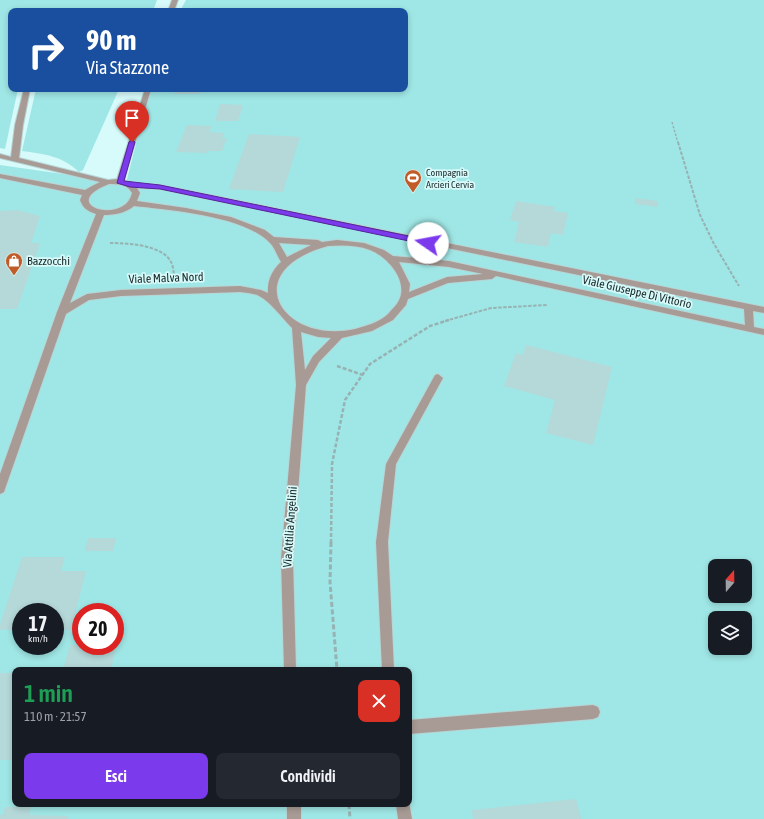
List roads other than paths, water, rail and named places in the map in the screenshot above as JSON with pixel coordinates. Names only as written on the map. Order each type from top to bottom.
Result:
[{"type":"street","points":[[15,158],[26,92]]},
{"type":"street","points":[[120,182],[147,92]]},
{"type":"street","points":[[0,156],[15,158],[108,182],[160,187],[764,310]]},
{"type":"street","points":[[0,176],[86,193]]},
{"type":"street","points":[[108,182],[92,188],[86,193],[83,198],[86,208],[100,214],[118,212],[133,203],[212,214],[254,228],[272,240],[285,262]]},
{"type":"street","points":[[130,185],[136,193],[133,203]]},
{"type":"street","points":[[0,489],[62,312],[100,214]]},
{"type":"street","points":[[272,240],[328,244],[346,243],[363,245],[379,251],[392,259],[402,270],[406,284],[405,297],[396,312],[381,324],[361,333],[338,336],[316,333],[296,326],[281,314],[273,301],[272,287],[276,274],[285,262],[304,250],[328,244]]},
{"type":"street","name":"Viale Giuseppe Di Vittorio","points":[[392,259],[448,264],[764,332]]},
{"type":"street","name":"Viale Giuseppe Di Vittorio","points":[[405,297],[447,280],[504,275]]},
{"type":"street","name":"Viale Malva Nord","points":[[62,312],[87,298],[121,293],[240,289],[261,293],[273,301]]},
{"type":"street","points":[[748,307],[750,329]]},
{"type":"street","name":"Via Attilia Angelini","points":[[290,667],[287,559],[301,385],[296,326]]},
{"type":"street","name":"Via Attilia Angelini","points":[[301,385],[316,359],[338,336]]},
{"type":"street","points":[[388,667],[382,542],[391,464],[438,378]]},
{"type":"street","points":[[412,727],[594,712]]},
{"type":"street","points":[[294,807],[294,819]]},
{"type":"street","points":[[403,807],[405,819]]},
{"type":"place","name":"Compagnia Arcieri Cervia","points":[[413,193]]},
{"type":"place","name":"Bazzocchi","points":[[14,276]]}]
